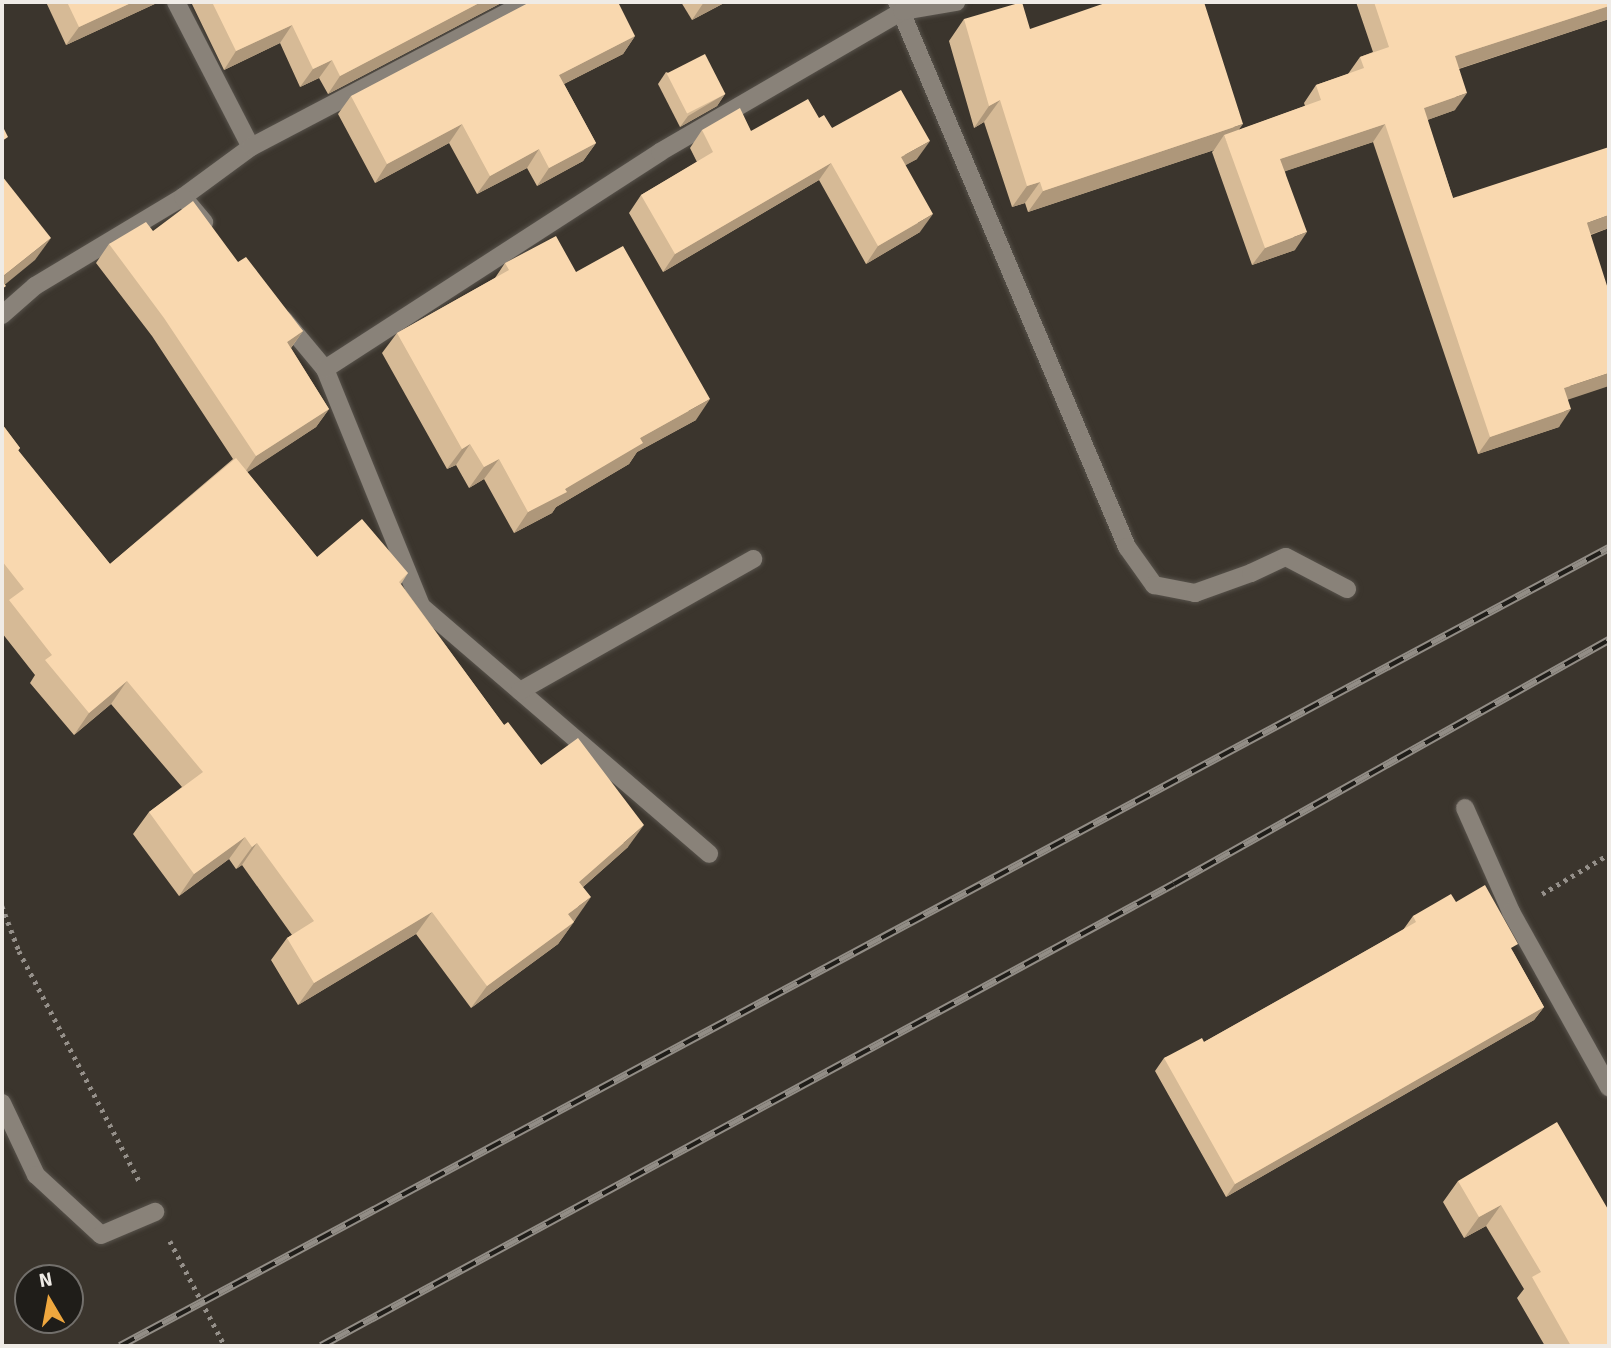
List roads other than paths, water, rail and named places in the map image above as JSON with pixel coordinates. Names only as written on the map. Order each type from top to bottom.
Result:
[{"type":"street","points":[[176,2],[251,147]]},
{"type":"street","points":[[2,314],[35,286],[183,197],[251,147],[527,2]]},
{"type":"street","points":[[325,369],[660,152],[899,6],[957,2]]},
{"type":"street","points":[[899,6],[1127,547],[1154,584],[1195,593],[1286,557],[1347,589]]},
{"type":"street","points":[[183,197],[218,240]]},
{"type":"street","points":[[272,305],[325,369],[421,606],[709,854]]},
{"type":"street","points":[[520,691],[753,559]]},
{"type":"street","points":[[1465,808],[1511,912],[1609,1087]]},
{"type":"street","points":[[2,1103],[36,1175],[101,1234],[155,1212]]},
{"type":"railway","points":[[120,1346],[1609,548]]},
{"type":"railway","points":[[321,1346],[1174,884],[1609,640]]}]
